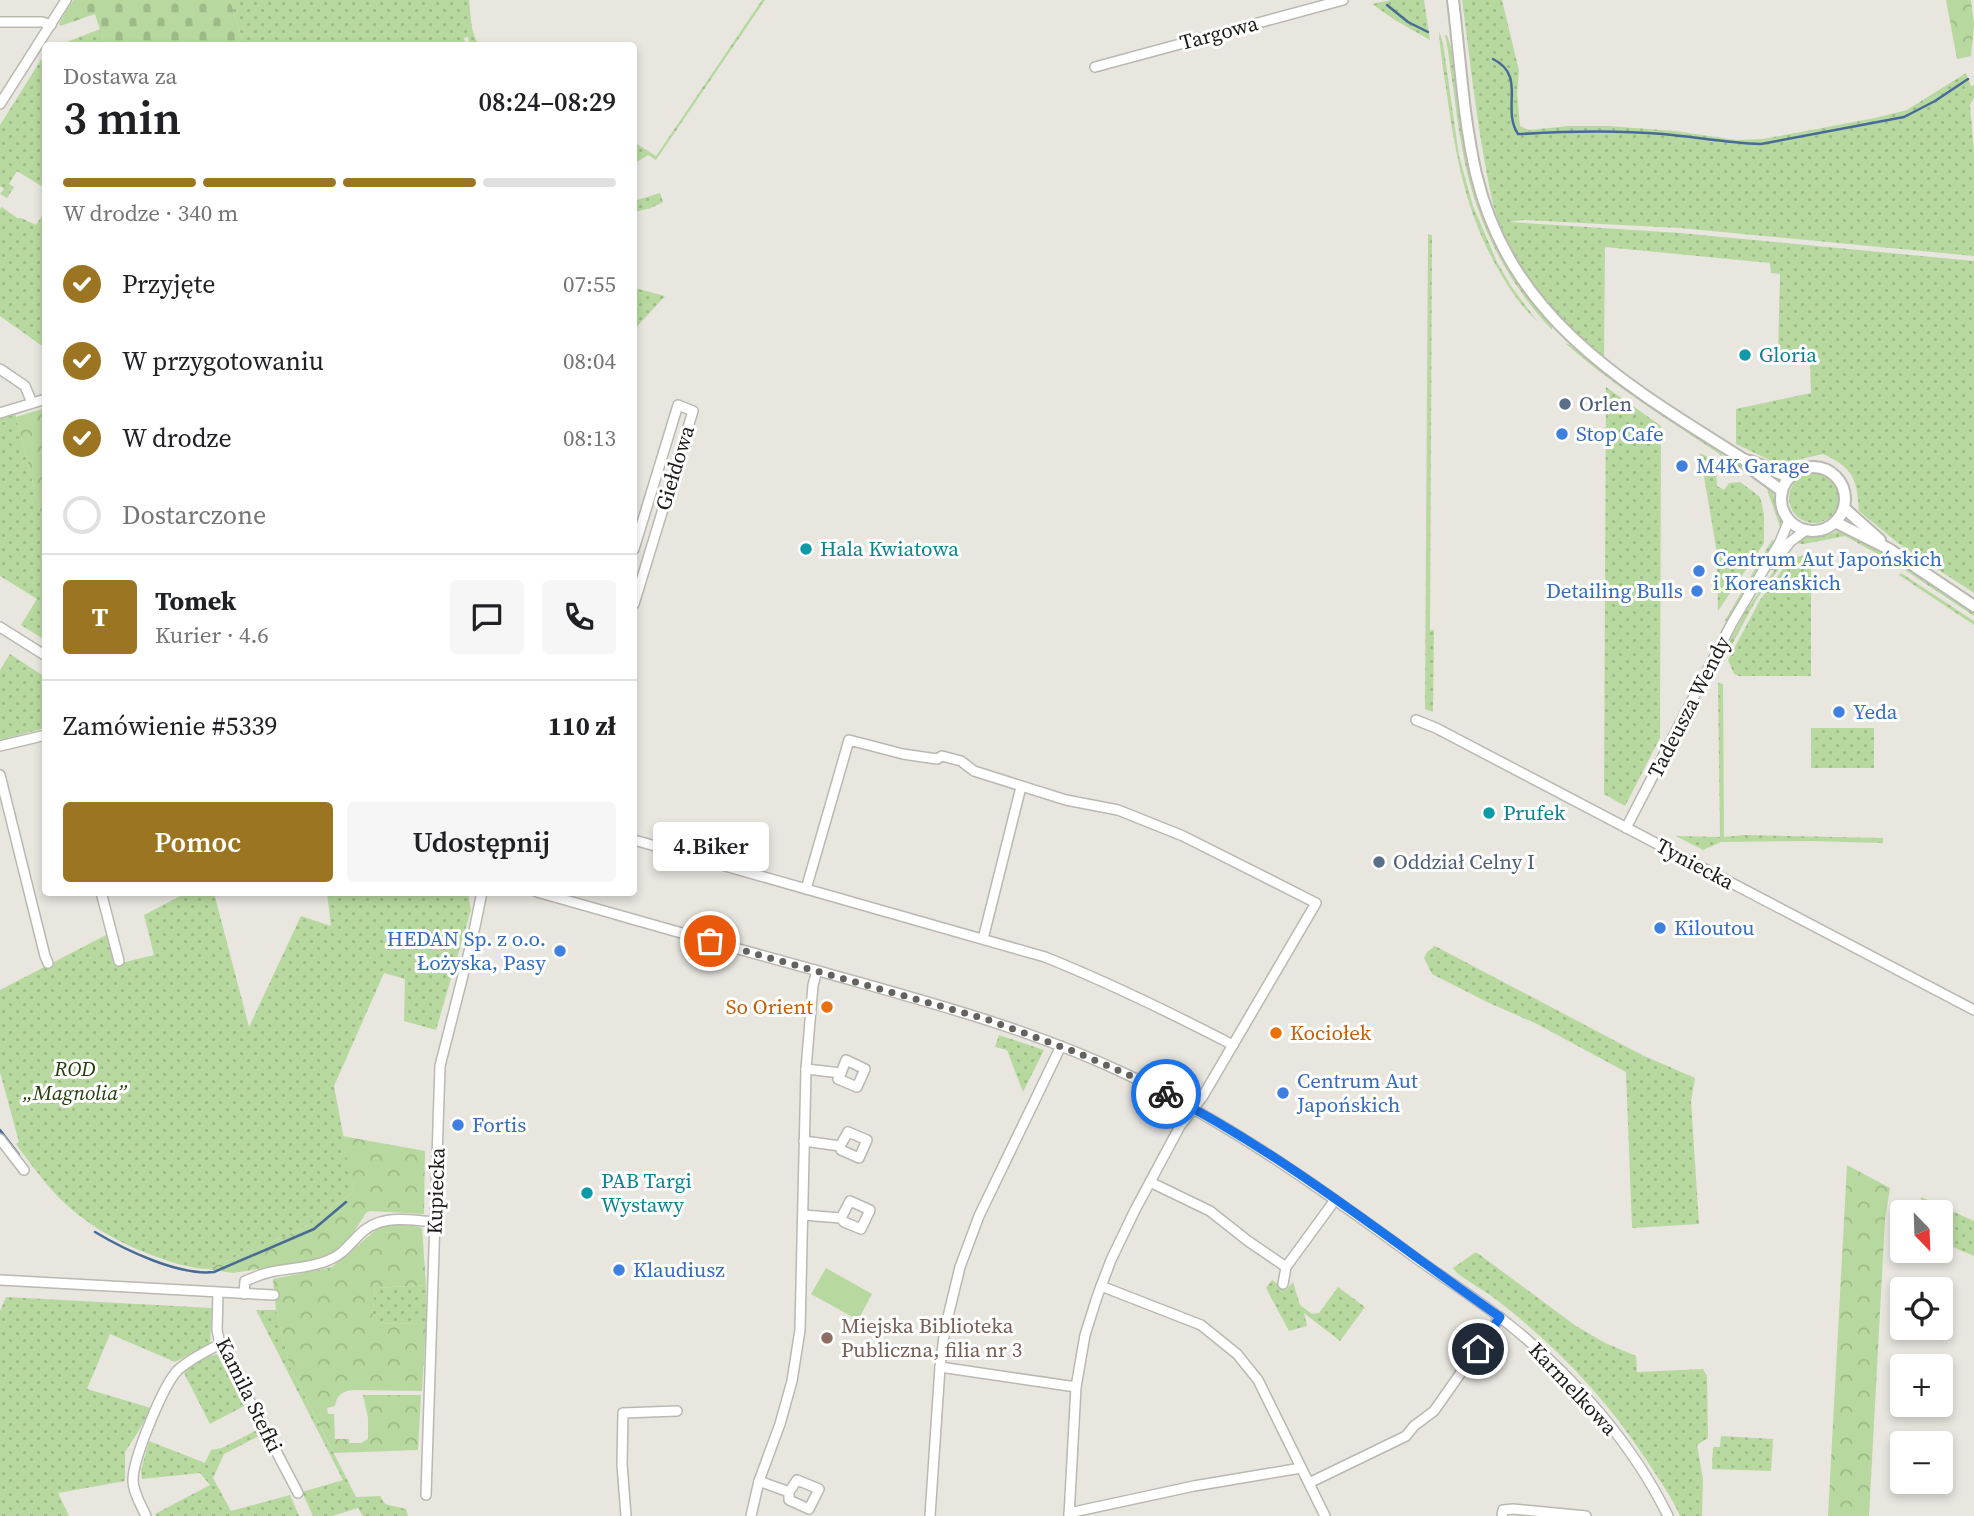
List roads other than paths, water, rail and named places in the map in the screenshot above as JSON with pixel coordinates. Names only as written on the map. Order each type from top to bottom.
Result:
[{"type":"main road","points":[[1452,0],[1467,124],[1477,176],[1494,228],[1522,280],[1550,316],[1582,348],[1625,381],[1745,460],[1790,477]]},
{"type":"main road","points":[[1745,460],[1749,467],[1782,491]]},
{"type":"main road","points":[[1812,467],[1830,471],[1842,484],[1846,496],[1844,508],[1835,522],[1822,530],[1806,530],[1789,520],[1782,503],[1782,491],[1790,477],[1800,470],[1812,467]]},
{"type":"main road","points":[[1844,508],[1889,549]]},
{"type":"main road","points":[[1835,522],[1889,549],[1974,606]]},
{"type":"street","points":[[0,104],[66,0]]},
{"type":"street","name":"Targowa","points":[[1095,67],[1343,0]]},
{"type":"street","points":[[0,22],[42,22],[51,26]]},
{"type":"street","points":[[0,369],[25,386],[32,403]]},
{"type":"street","points":[[0,413],[42,400]]},
{"type":"street","name":"Giełdowa","points":[[637,537],[678,405],[693,411],[637,594]]},
{"type":"street","points":[[647,502],[663,507]]},
{"type":"street","name":"Tadeusza Wendy","points":[[1626,828],[1732,623],[1782,537],[1789,520]]},
{"type":"street","name":"Tadeusza Wendy","points":[[1754,587],[1790,542],[1806,530]]},
{"type":"street","points":[[637,537],[653,541]]},
{"type":"street","points":[[0,627],[42,653]]},
{"type":"street","name":"Tyniecka","points":[[1416,720],[1436,727],[1974,1010]]},
{"type":"street","points":[[0,746],[42,736]]},
{"type":"street","points":[[806,889],[849,740],[903,754],[937,759],[942,756],[961,761],[974,771],[1021,787],[1066,800],[1118,810],[1183,836],[1316,903],[1203,1096],[1180,1126],[1111,1260],[1085,1335],[1076,1387],[1069,1515],[1194,1486],[1301,1468]]},
{"type":"street","points":[[0,775],[48,963]]},
{"type":"street","points":[[983,939],[1021,787]]},
{"type":"street","points":[[637,841],[1045,957],[1093,976],[1233,1045]]},
{"type":"street","points":[[102,896],[119,961]]},
{"type":"street","name":"Kupiecka","points":[[426,1495],[440,1066],[481,896]]},
{"type":"street","name":"Karmelkowa","points":[[551,896],[986,1019],[1061,1046],[1127,1074],[1193,1108],[1275,1158],[1500,1317],[1557,1366],[1596,1409],[1636,1463],[1668,1516]]},
{"type":"street","points":[[751,1516],[759,1481],[792,1381],[800,1324],[806,1069],[813,985],[817,971]]},
{"type":"street","points":[[930,1516],[940,1367],[945,1329],[960,1267],[1001,1169],[1061,1046]]},
{"type":"street","points":[[806,1069],[841,1073]]},
{"type":"street","points":[[0,1139],[24,1170]]},
{"type":"street","points":[[804,1141],[839,1146]]},
{"type":"street","points":[[1150,1182],[1210,1211],[1286,1267]]},
{"type":"street","points":[[1283,1284],[1286,1267],[1335,1200]]},
{"type":"street","points":[[803,1215],[841,1218]]},
{"type":"street","points":[[244,1294],[245,1281],[260,1275],[321,1264],[334,1259],[374,1223],[389,1219],[435,1222]]},
{"type":"street","points":[[0,1280],[274,1294]]},
{"type":"street","points":[[1101,1286],[1201,1325],[1237,1354],[1258,1380],[1325,1516]]},
{"type":"street","name":"Kamila Stefki","points":[[218,1293],[217,1330],[220,1344],[298,1493]]},
{"type":"street","points":[[1309,1483],[1406,1436],[1414,1426],[1434,1411],[1500,1317]]},
{"type":"street","points":[[146,1516],[133,1480],[142,1445],[165,1389],[178,1370],[220,1344]]},
{"type":"street","points":[[940,1367],[1076,1387]]},
{"type":"street","points":[[626,1516],[622,1464],[623,1413],[677,1411]]},
{"type":"street","points":[[759,1481],[789,1492]]},
{"type":"street","points":[[1502,1516],[1503,1510],[1513,1509],[1586,1516]]},
{"type":"waterway","points":[[1387,5],[1408,22],[1428,32]]},
{"type":"waterway","points":[[1493,59],[1509,74],[1513,124],[1518,134],[1628,132],[1761,144],[1904,117],[1968,79]]},
{"type":"waterway","points":[[0,1130],[19,1155]]},
{"type":"waterway","points":[[95,1232],[137,1254],[169,1266],[214,1272],[314,1229],[346,1202]]},
{"type":"place","name":"Gloria","points":[[1745,355]]},
{"type":"place","name":"Orlen","points":[[1565,404]]},
{"type":"place","name":"Stop Cafe","points":[[1562,434]]},
{"type":"place","name":"M4K Garage","points":[[1682,466]]},
{"type":"place","name":"Hala Kwiatowa","points":[[806,549]]},
{"type":"place","name":"Centrum Aut Japońskich i Koreańskich","points":[[1699,571]]},
{"type":"place","name":"Detailing Bulls","points":[[1697,591]]},
{"type":"place","name":"Yeda","points":[[1839,712]]},
{"type":"place","name":"Prufek","points":[[1489,813]]},
{"type":"place","name":"Oddział Celny I","points":[[1379,862]]},
{"type":"place","name":"Kiloutou","points":[[1660,928]]},
{"type":"place","name":"4.Biker","points":[[710,941]]},
{"type":"place","name":"HEDAN Sp. z o.o. Łożyska, Pasy","points":[[560,951]]},
{"type":"place","name":"So Orient","points":[[827,1007]]},
{"type":"place","name":"Kociołek","points":[[1276,1033]]},
{"type":"place","name":"Centrum Aut Japońskich","points":[[1283,1093]]},
{"type":"place","name":"Fortis","points":[[458,1125]]},
{"type":"place","name":"PAB Targi Wystawy","points":[[587,1193]]},
{"type":"place","name":"Klaudiusz","points":[[619,1270]]},
{"type":"place","name":"Miejska Biblioteka Publiczna, filia nr 3","points":[[827,1338]]},
{"type":"park label","name":"ROD „Magnolia”","points":[[75,1081]]}]
